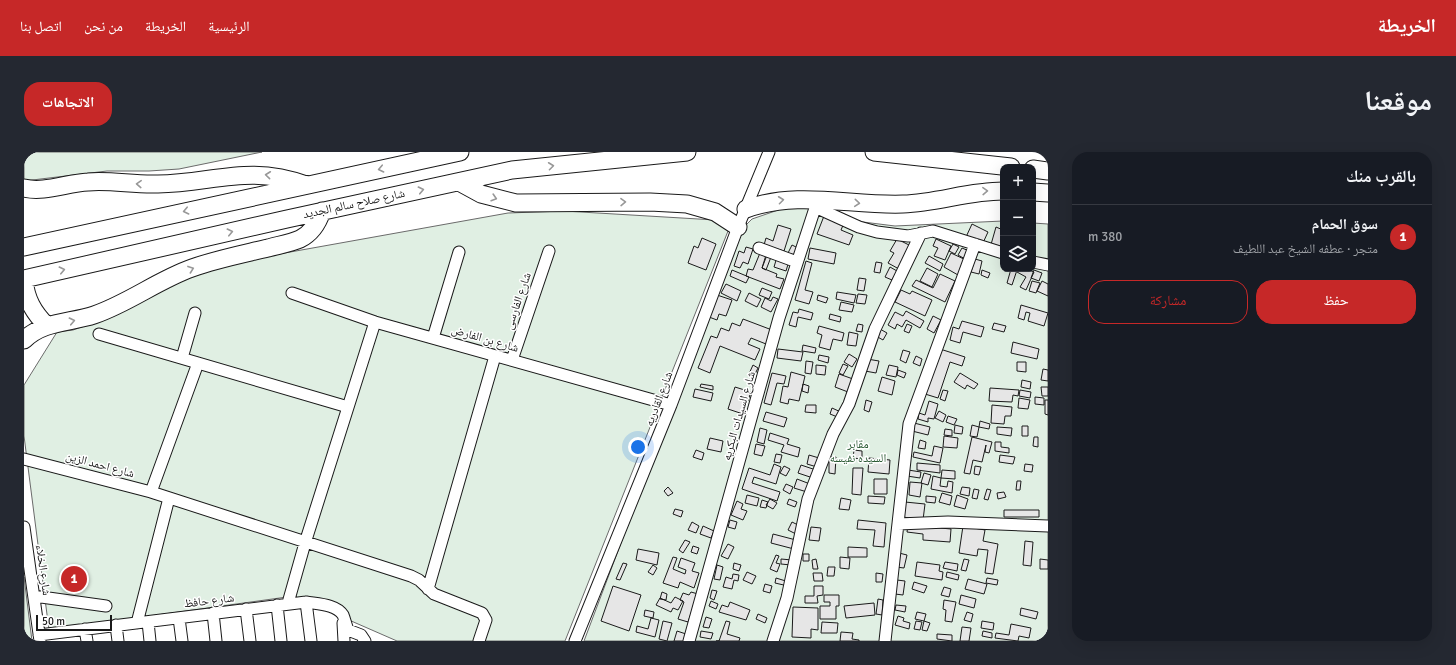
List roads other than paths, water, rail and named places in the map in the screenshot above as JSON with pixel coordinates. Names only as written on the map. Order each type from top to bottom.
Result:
[{"type":"highway","points":[[24,247],[306,185],[431,155],[460,152]]},
{"type":"highway","name":"شارع صلاح سالم الجديد","points":[[24,279],[322,211],[512,170],[687,152]]},
{"type":"highway","points":[[874,152],[1000,166]]},
{"type":"highway","points":[[1036,169],[1048,171]]},
{"type":"highway","points":[[25,191],[87,182],[168,184],[252,174],[279,177],[306,185]]},
{"type":"highway","points":[[459,182],[481,194],[516,203],[650,202],[687,204],[715,212],[738,227]]},
{"type":"highway","points":[[746,209],[781,200],[816,203],[905,204],[977,191],[1000,191]]},
{"type":"highway","points":[[1036,192],[1048,193]]},
{"type":"highway","points":[[26,337],[36,330],[47,326],[77,320],[106,310],[134,297],[162,280],[192,268],[299,239],[314,228],[322,211]]},
{"type":"highway","points":[[24,279],[29,301],[34,310],[47,326]]},
{"type":"street","name":"شارع القادريه","points":[[575,641],[671,405],[738,227],[769,152]]},
{"type":"street","points":[[816,203],[859,227],[877,232],[908,236],[933,231],[1000,252]]},
{"type":"street","name":"شارع السيدات البكريه","points":[[689,641],[780,318],[816,203]]},
{"type":"street","points":[[773,641],[787,598],[808,499],[833,434],[849,404],[874,329],[921,233]]},
{"type":"street","points":[[885,641],[909,424],[975,244]]},
{"type":"street","points":[[759,248],[797,262]]},
{"type":"street","name":"شارع الفارسى","points":[[512,360],[548,251]]},
{"type":"street","points":[[433,338],[459,252]]},
{"type":"street","points":[[1036,263],[1048,265]]},
{"type":"street","name":"شارع بن الفارض","points":[[292,293],[375,322],[671,405]]},
{"type":"street","points":[[182,358],[195,314]]},
{"type":"street","points":[[288,603],[305,543],[375,322]]},
{"type":"street","points":[[99,334],[348,407]]},
{"type":"street","points":[[428,589],[495,356]]},
{"type":"street","points":[[151,492],[198,363]]},
{"type":"street","name":"شارع احمد الزين","points":[[24,459],[151,492],[411,576],[419,580],[434,594],[479,611],[486,620],[479,641]]},
{"type":"street","points":[[150,641],[142,622],[169,498]]},
{"type":"street","points":[[898,524],[948,522],[1048,526]]},
{"type":"street","name":"شارع الخلاء","points":[[24,527],[30,591],[40,638]]},
{"type":"street","points":[[30,591],[106,606]]},
{"type":"street","points":[[306,602],[311,641]]},
{"type":"street","name":"شارع حافظ","points":[[40,638],[85,629],[288,603],[306,602],[329,606],[342,614]]},
{"type":"street","points":[[277,605],[281,641]]},
{"type":"street","points":[[246,609],[250,641]]},
{"type":"street","points":[[213,613],[216,641]]},
{"type":"street","points":[[342,614],[344,641]]},
{"type":"street","points":[[342,614],[348,630],[361,635],[365,641]]},
{"type":"street","points":[[179,618],[182,641]]},
{"type":"street","points":[[116,625],[118,641]]},
{"type":"street","points":[[85,629],[86,641]]},
{"type":"place","name":"سوق الحمام","points":[[74,579]]},
{"type":"park label","name":"مقابر السيده نفيسه","points":[[858,451]]}]
